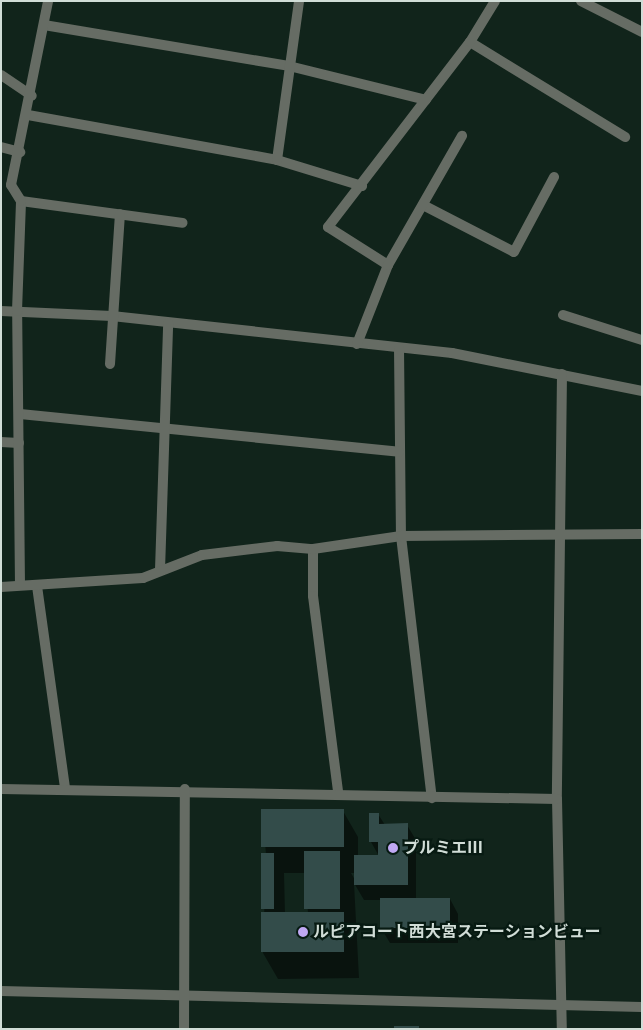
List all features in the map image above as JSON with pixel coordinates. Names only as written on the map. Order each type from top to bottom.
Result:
[{"type":"street","points":[[20,585],[20,414],[17,311],[21,201],[11,185],[32,96],[48,1]]},
{"type":"street","points":[[277,160],[299,1]]},
{"type":"street","points":[[388,265],[328,227],[362,186],[470,42],[495,1]]},
{"type":"street","points":[[581,1],[642,32]]},
{"type":"street","points":[[44,25],[289,66],[426,100]]},
{"type":"street","points":[[470,42],[625,137]]},
{"type":"street","points":[[1,75],[32,96]]},
{"type":"street","points":[[28,115],[277,160],[362,186]]},
{"type":"street","points":[[357,344],[388,265],[462,136]]},
{"type":"street","points":[[1,147],[20,152]]},
{"type":"street","points":[[423,205],[514,252],[554,177]]},
{"type":"street","points":[[21,201],[184,223]]},
{"type":"street","points":[[110,364],[120,214]]},
{"type":"street","points":[[1,311],[112,316],[399,348],[562,374],[642,391]]},
{"type":"street","points":[[563,314],[642,340]]},
{"type":"street","points":[[160,570],[163,425],[168,323]]},
{"type":"street","points":[[399,348],[401,536],[432,798]]},
{"type":"street","points":[[562,374],[557,799],[562,1029]]},
{"type":"street","points":[[20,414],[163,425],[399,452]]},
{"type":"street","points":[[1,442],[19,443]]},
{"type":"street","points":[[1,587],[143,578],[202,555],[277,546],[313,549],[401,536],[642,534]]},
{"type":"street","points":[[313,549],[313,596],[338,792]]},
{"type":"street","points":[[37,586],[66,788]]},
{"type":"street","points":[[1,789],[66,788],[338,792],[432,798],[557,799]]},
{"type":"street","points":[[184,1029],[185,790]]},
{"type":"street","points":[[1,991],[642,1007]]},
{"type":"building","points":[[261,809],[344,809],[344,847],[261,847]]},
{"type":"building","name":"プルミエⅢ","points":[[369,813],[379,813],[379,824],[408,823],[408,885],[354,885],[354,855],[378,855],[378,842],[369,842]]},
{"type":"building","points":[[304,851],[340,851],[340,909],[304,909]]},
{"type":"building","points":[[261,853],[274,853],[274,909],[261,909]]},
{"type":"building","points":[[380,898],[450,898],[450,928],[380,928]]},
{"type":"building","name":"ルピアコート西大宮ステーションビュー","points":[[261,912],[344,912],[344,952],[261,952]]},
{"type":"building","points":[[394,1026],[419,1026],[419,1029],[394,1029]]},
{"type":"place","name":"プルミエⅢ","points":[[393,848]]},
{"type":"place","name":"ルピアコート西大宮ステーションビュー","points":[[303,932]]}]
